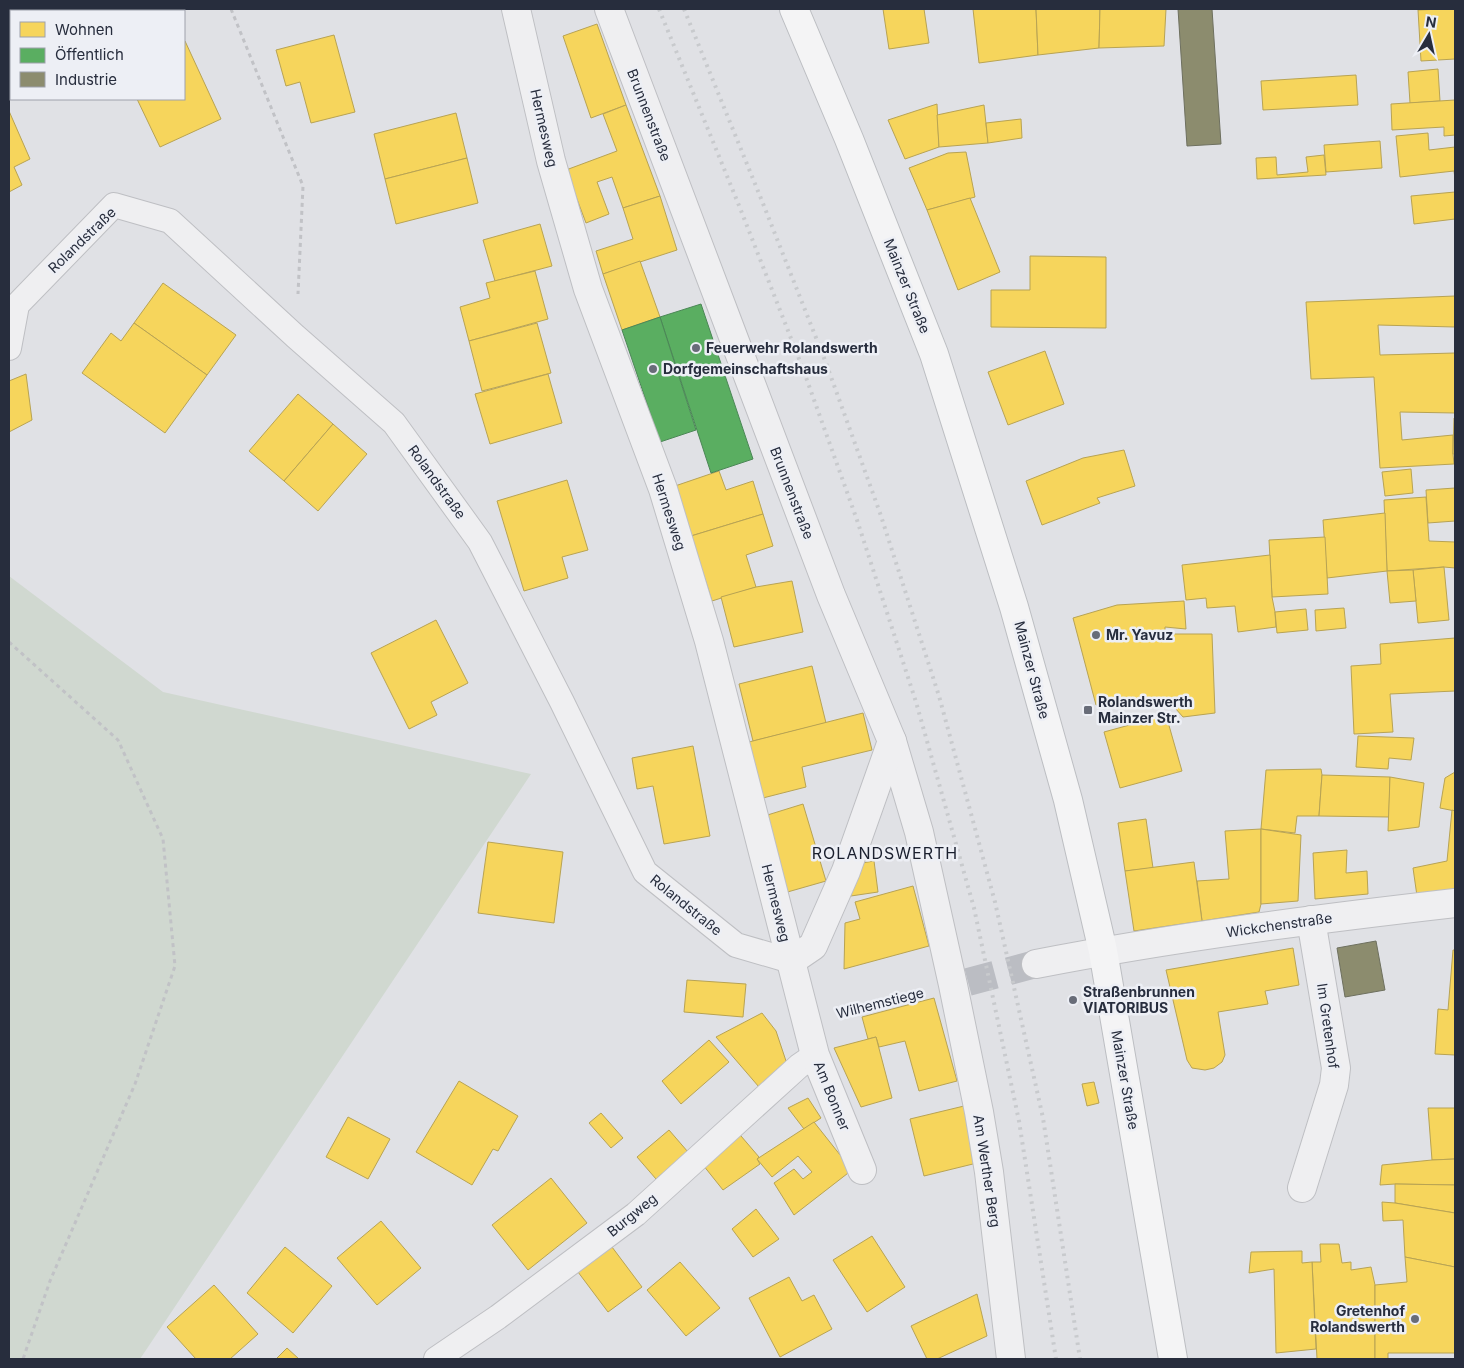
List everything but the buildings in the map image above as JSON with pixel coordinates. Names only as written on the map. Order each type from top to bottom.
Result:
[{"type":"main road","name":"Mainzer Straße","points":[[794,9],[849,139],[934,354],[1017,616],[1068,800],[1104,951],[1173,1359]]},
{"type":"street","name":"Hermesweg","points":[[516,9],[551,161],[588,289],[663,490],[709,641],[807,1021]]},
{"type":"street","name":"Brunnenstraße","points":[[609,9],[831,594],[892,741],[960,983]]},
{"type":"street","points":[[791,961],[813,946],[846,871],[892,741]]},
{"type":"street","name":"Wickchenstraße","points":[[1036,964],[1104,951],[1311,920],[1455,903]]},
{"type":"street","name":"Im Gretenhof","points":[[1302,1188],[1332,1093],[1336,1068],[1311,920]]},
{"type":"street","name":"Am Werther Berg","points":[[960,983],[989,1172],[1011,1359]]},
{"type":"street","name":"Am Bonner","points":[[807,1021],[815,1055],[862,1170]]},
{"type":"lane","name":"Rolandstraße","points":[[9,348],[17,305],[114,205],[170,221],[295,336],[394,423],[480,542],[646,872],[736,945],[791,961]]},
{"type":"lane","name":"Burgweg","points":[[436,1359],[498,1317],[636,1214],[799,1066],[815,1055]]},
{"type":"path","points":[[231,9],[303,186],[295,336]]},
{"type":"path","points":[[9,642],[118,740],[163,839],[175,966],[135,1084],[50,1281],[23,1359]]},
{"type":"path","name":"Wilhemstiege","points":[[807,1021],[960,983]]},
{"type":"shaded area","points":[[9,576],[163,692],[531,774],[140,1359],[9,1359]]},
{"type":"tunnel","points":[[968,982],[1036,964]]},
{"type":"railway","points":[[659,9],[803,369],[857,520],[916,702],[974,908],[1019,1121],[1056,1359]]},
{"type":"railway","points":[[684,9],[826,363],[880,513],[939,696],[995,902],[1043,1118],[1080,1359]]},
{"type":"place","name":"Feuerwehr Rolandswerth","points":[[696,348]]},
{"type":"place","name":"Dorfgemeinschaftshaus","points":[[653,369]]},
{"type":"place","name":"Mr. Yavuz","points":[[1096,635]]},
{"type":"place","name":"Rolandswerth Mainzer Str.","points":[[1088,710]]},
{"type":"place","name":"Straßenbrunnen VIATORIBUS","points":[[1073,1000]]},
{"type":"place","name":"Gretenhof Rolandswerth","points":[[1415,1319]]},
{"type":"district","name":"ROLANDSWERTH","points":[[885,853]]}]
